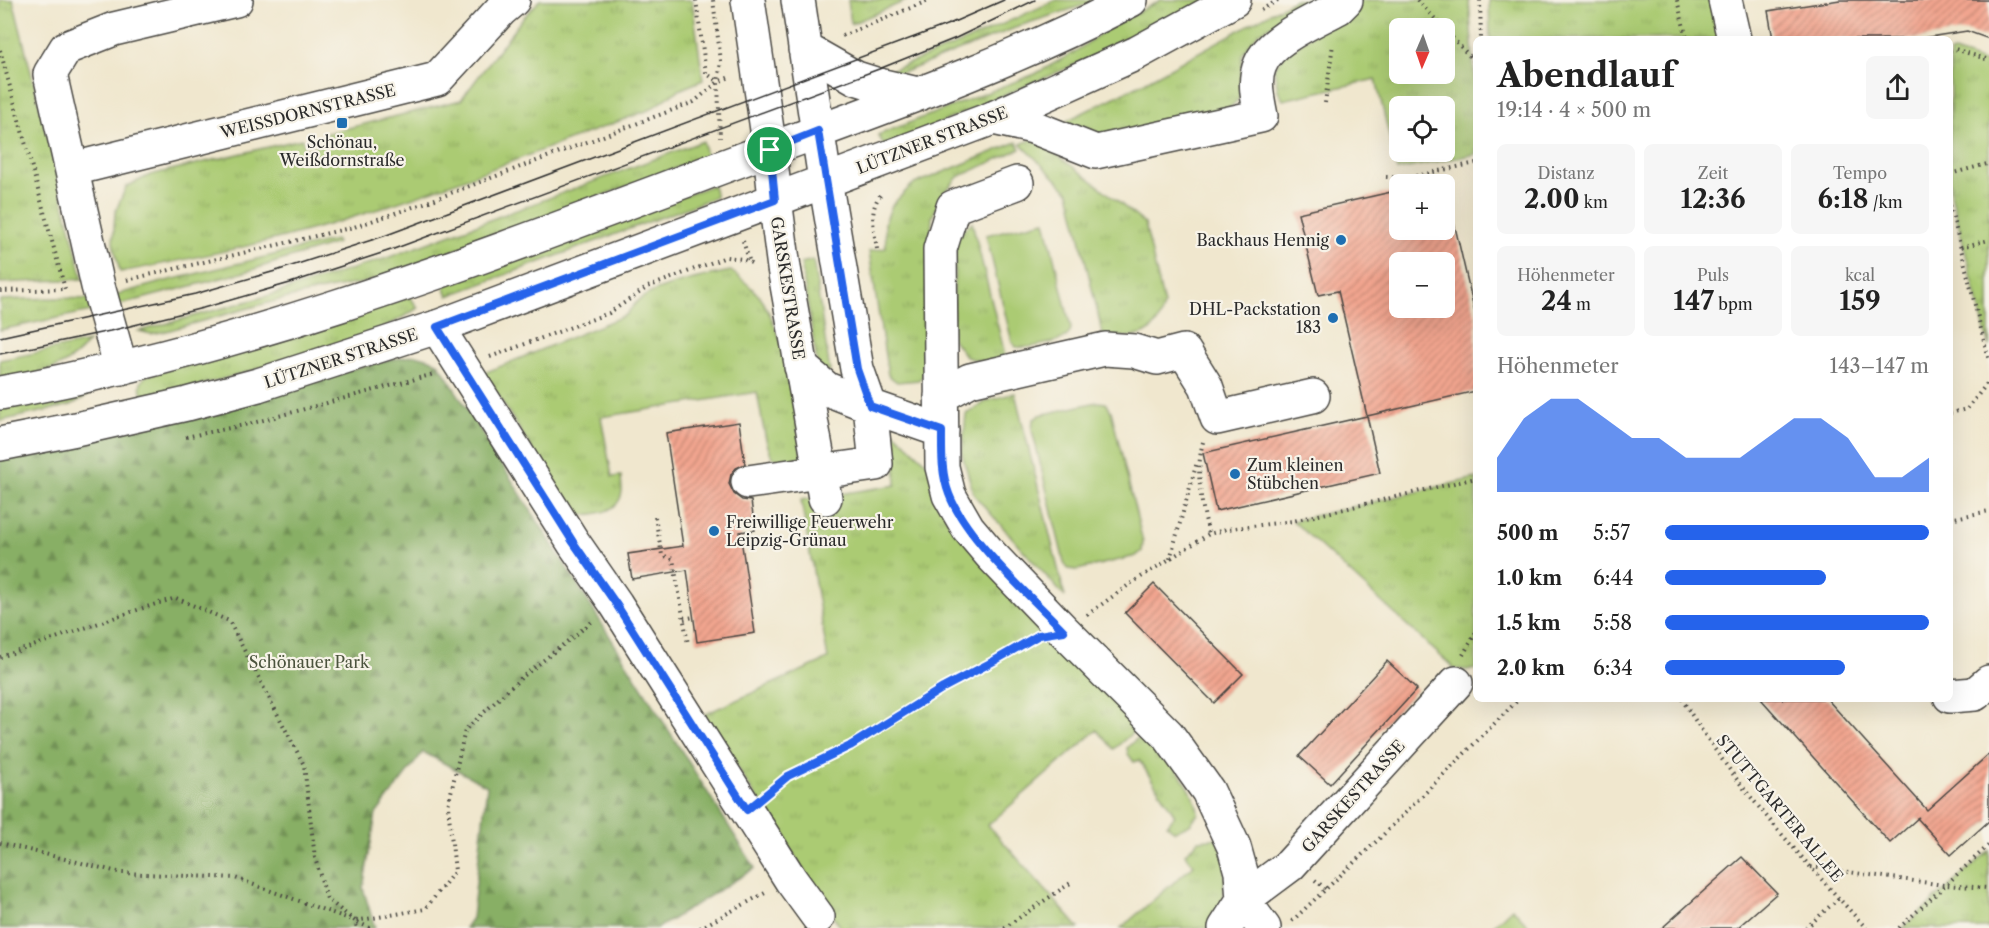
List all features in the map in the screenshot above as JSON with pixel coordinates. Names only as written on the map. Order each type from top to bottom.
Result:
[{"type":"main road","points":[[0,427],[106,403],[126,386],[100,291],[50,74],[66,48],[114,29],[236,0]]},
{"type":"main road","name":"WEISSDORNSTRASSE","points":[[73,169],[437,79],[513,0]]},
{"type":"main road","name":"GARSKESTRASSE","points":[[748,0],[770,150],[784,268],[801,367],[827,389],[942,431]]},
{"type":"main road","points":[[798,0],[819,44],[856,78],[918,94]]},
{"type":"main road","points":[[0,393],[121,368],[286,323],[379,294],[918,94],[1043,44],[1131,0]]},
{"type":"main road","name":"LÜTZNER STRASSE","points":[[0,444],[76,429],[258,385],[437,327],[993,118],[1137,52],[1234,0]]},
{"type":"main road","points":[[1725,0],[1733,36]]},
{"type":"main road","points":[[993,118],[1033,127],[1096,152],[1133,146],[1261,116],[1256,93],[1259,66],[1269,51],[1277,42],[1342,4]]},
{"type":"main road","points":[[748,483],[823,485],[876,464],[870,406],[857,369],[818,131],[819,44]]},
{"type":"main road","points":[[1017,183],[953,207],[940,249],[942,468],[949,495],[968,528],[991,555],[1072,625],[1168,735],[1208,791],[1234,847],[1241,872],[1243,900],[1264,928]]},
{"type":"main road","points":[[437,327],[791,880],[818,917]]},
{"type":"main road","points":[[941,396],[970,380],[1105,349],[1134,351],[1157,358],[1184,351],[1206,386],[1217,418],[1313,396]]},
{"type":"main road","points":[[801,367],[823,485]]},
{"type":"main road","points":[[1953,696],[1975,694],[1989,682]]},
{"type":"main road","name":"GARSKESTRASSE","points":[[1225,928],[1243,900],[1290,865],[1456,683]]},
{"type":"path","points":[[696,0],[706,73],[718,82]]},
{"type":"path","points":[[713,0],[721,61],[718,82],[719,134]]},
{"type":"path","points":[[819,44],[930,0]]},
{"type":"path","points":[[1417,0],[1434,18]]},
{"type":"path","points":[[1480,0],[1481,36]]},
{"type":"path","points":[[1677,0],[1686,36]]},
{"type":"path","points":[[1325,103],[1342,4]]},
{"type":"path","points":[[1455,41],[1473,60]]},
{"type":"path","points":[[1953,49],[1989,60]]},
{"type":"path","points":[[0,50],[65,289]]},
{"type":"path","points":[[122,281],[173,271],[354,227],[694,102],[718,82]]},
{"type":"path","points":[[1386,177],[1406,178],[1473,165]]},
{"type":"path","points":[[1953,173],[1989,165]]},
{"type":"path","points":[[877,249],[873,217],[876,200],[885,191]]},
{"type":"path","points":[[1953,216],[1989,361]]},
{"type":"path","points":[[1961,247],[1989,240]]},
{"type":"path","points":[[463,367],[609,313],[648,286],[726,257],[749,261]]},
{"type":"path","points":[[0,291],[75,289]]},
{"type":"path","points":[[1953,412],[1967,409],[1989,381]]},
{"type":"path","points":[[1170,560],[1204,437],[1217,418]]},
{"type":"path","points":[[1200,454],[1200,489],[1209,534]]},
{"type":"path","points":[[747,810],[788,776],[850,746],[943,688],[1039,635],[1072,625],[1130,584],[1209,534],[1293,521],[1473,479]]},
{"type":"path","points":[[1953,518],[1989,511]]},
{"type":"path","points":[[655,518],[662,555],[673,559],[688,644]]},
{"type":"path","points":[[0,657],[176,598],[229,621],[304,765],[315,858],[327,899],[355,921],[357,928]]},
{"type":"path","points":[[355,921],[425,909],[454,871],[448,806],[465,730],[520,678],[616,604]]},
{"type":"path","points":[[684,619],[694,617]]},
{"type":"path","points":[[1285,928],[1381,837],[1516,702]]},
{"type":"path","name":"STUTTGARTER ALLEE","points":[[1684,702],[1704,736],[1749,795],[1866,928]]},
{"type":"path","points":[[0,843],[122,873],[235,878],[369,928]]},
{"type":"path","points":[[1899,928],[1989,845]]},
{"type":"path","points":[[1811,867],[1944,885],[1989,888]]},
{"type":"path","points":[[700,928],[791,880]]},
{"type":"path","points":[[1004,928],[1072,882]]},
{"type":"path","points":[[1806,928],[1839,898]]},
{"type":"green space","points":[[0,0],[13,0],[83,279],[0,283]]},
{"type":"green space","points":[[540,0],[692,0],[703,80],[679,90],[649,110],[471,177],[363,214],[242,247],[120,272],[113,243],[115,213],[126,187],[150,175],[302,139],[305,149],[326,144],[324,134],[461,100],[522,19]]},
{"type":"green space","points":[[848,0],[908,0],[851,24]]},
{"type":"green space","points":[[1056,0],[1100,0],[1025,24],[907,71],[895,74],[884,73],[961,43]]},
{"type":"green space","points":[[1161,0],[1210,0],[1157,29],[885,147],[878,135],[1035,74],[1073,53],[1109,28]]},
{"type":"green space","points":[[1294,0],[1317,0],[1258,33],[1242,55],[1239,99],[1223,114],[1125,137],[1091,135],[1064,128],[1068,120],[1141,84]]},
{"type":"green space","points":[[1361,0],[1469,0],[1473,58],[1473,155],[1455,158],[1455,96],[1389,96],[1389,135],[1376,79],[1283,100],[1278,90],[1274,69],[1284,55]]},
{"type":"green space","points":[[1489,0],[1711,0],[1719,36],[1490,36]]},
{"type":"green space","points":[[1953,52],[1989,64],[1989,347],[1953,202]]},
{"type":"green space","points":[[1034,138],[1099,186],[1145,224],[1164,305],[1160,317],[1149,331],[1141,335],[1124,337],[1103,335],[1069,192],[1021,144]]},
{"type":"green space","points":[[703,141],[706,157],[368,282],[292,297],[167,331],[151,334],[139,331],[267,296],[387,258]]},
{"type":"green space","points":[[1017,142],[1020,149],[958,177],[943,194],[932,217],[925,373],[919,380],[897,382],[888,375],[869,251],[886,248],[885,223],[892,205],[912,185]]},
{"type":"green space","points":[[1395,162],[1436,162],[1397,170]]},
{"type":"green space","points":[[713,185],[716,197],[448,296],[444,285]]},
{"type":"green space","points":[[1045,221],[1071,328],[1063,339],[1027,347],[1016,347],[1012,342],[986,235]]},
{"type":"green space","points":[[972,222],[1006,359],[985,362],[966,357],[952,338],[956,237]]},
{"type":"green space","points":[[335,240],[337,243],[245,272],[118,305],[115,295],[162,282]]},
{"type":"green space","points":[[813,260],[830,372],[818,369],[801,263]]},
{"type":"green space","points":[[731,271],[761,298],[773,321],[786,359],[802,458],[791,465],[773,457],[765,436],[757,392],[601,417],[612,477],[621,476],[620,499],[616,505],[603,512],[573,514],[484,373],[626,315],[639,300],[658,290]]},
{"type":"green space","points":[[410,297],[418,308],[386,327],[329,349],[151,399],[142,395],[141,384],[146,376]]},
{"type":"green space","points":[[88,299],[91,311],[0,330],[0,300]]},
{"type":"green space","points":[[88,342],[80,352],[60,366],[0,381],[0,360]]},
{"type":"green space","name":"Schönauer Park","points":[[416,355],[439,364],[755,868],[658,928],[465,928],[472,918],[487,786],[423,752],[376,814],[363,888],[375,928],[0,928],[0,458]]},
{"type":"green space","points":[[91,388],[89,395],[71,405],[0,421],[0,407]]},
{"type":"green space","points":[[1015,393],[1065,597],[974,495],[962,454],[966,414],[987,401]]},
{"type":"green space","points":[[1097,402],[1106,403],[1111,411],[1143,542],[1142,551],[1136,556],[1077,570],[1068,569],[1064,562],[1032,430],[1033,420],[1040,415]]},
{"type":"green space","points":[[894,432],[927,463],[1140,726],[1114,749],[1097,730],[988,825],[1079,928],[841,928],[703,715],[828,659],[801,500],[896,485]]},
{"type":"green space","points":[[1473,479],[1473,669],[1455,669],[1293,521]]},
{"type":"green space","points":[[1147,735],[1186,783],[1196,804],[1198,814],[1190,824],[1175,831],[1167,825],[1175,815],[1139,760],[1134,762],[1128,754],[1127,748],[1135,740]]},
{"type":"green space","points":[[1219,838],[1226,863],[1223,900],[1210,928],[1121,928],[1194,865],[1185,854],[1199,840]]},
{"type":"green space","points":[[1989,851],[1989,928],[1903,928]]},
{"type":"green space","points":[[1512,908],[1531,928],[1491,928]]},
{"type":"building","points":[[1840,0],[1989,0],[1989,39],[1967,31],[1935,36],[1772,36],[1768,11]]},
{"type":"building","points":[[1389,192],[1389,240],[1455,240],[1455,227],[1473,304],[1473,392],[1367,416],[1338,291],[1318,295],[1298,213]]},
{"type":"building","points":[[1367,416],[1380,473],[1216,511],[1203,453]]},
{"type":"building","name":"Freiwillige Feuerwehr Leipzig-Grünau","points":[[739,422],[745,464],[736,468],[731,474],[729,484],[734,494],[742,500],[751,501],[755,530],[740,532],[755,633],[697,642],[687,570],[632,579],[628,554],[683,546],[666,433]]},
{"type":"building","points":[[1154,584],[1243,674],[1214,703],[1125,613]]},
{"type":"building","points":[[1387,661],[1417,689],[1330,784],[1299,756]]},
{"type":"building","points":[[1764,702],[1830,702],[1927,810],[1989,754],[1989,821],[1951,855],[1917,818],[1890,843]]},
{"type":"building","points":[[1742,857],[1777,893],[1737,928],[1662,928]]},
{"type":"tram line","points":[[0,337],[195,294],[384,236],[949,24],[1004,0]]},
{"type":"tram line","points":[[0,354],[110,331],[203,308],[391,250],[879,69],[956,38],[1035,0]]},
{"type":"place","name":"Schönau, Weißdornstraße","points":[[342,123]]},
{"type":"place","name":"Backhaus Hennig","points":[[1341,240]]},
{"type":"place","name":"DHL-Packstation 183","points":[[1333,318]]},
{"type":"place","name":"Zum kleinen Stübchen","points":[[1235,474]]},
{"type":"place","name":"Freiwillige Feuerwehr Leipzig-Grünau","points":[[714,531]]},
{"type":"route","points":[[818,131],[857,369],[870,406],[942,431],[942,468],[949,495],[968,528],[1064,631],[1039,635],[943,688],[850,746],[788,776],[747,810],[437,327],[775,200],[770,150],[818,131]]}]
